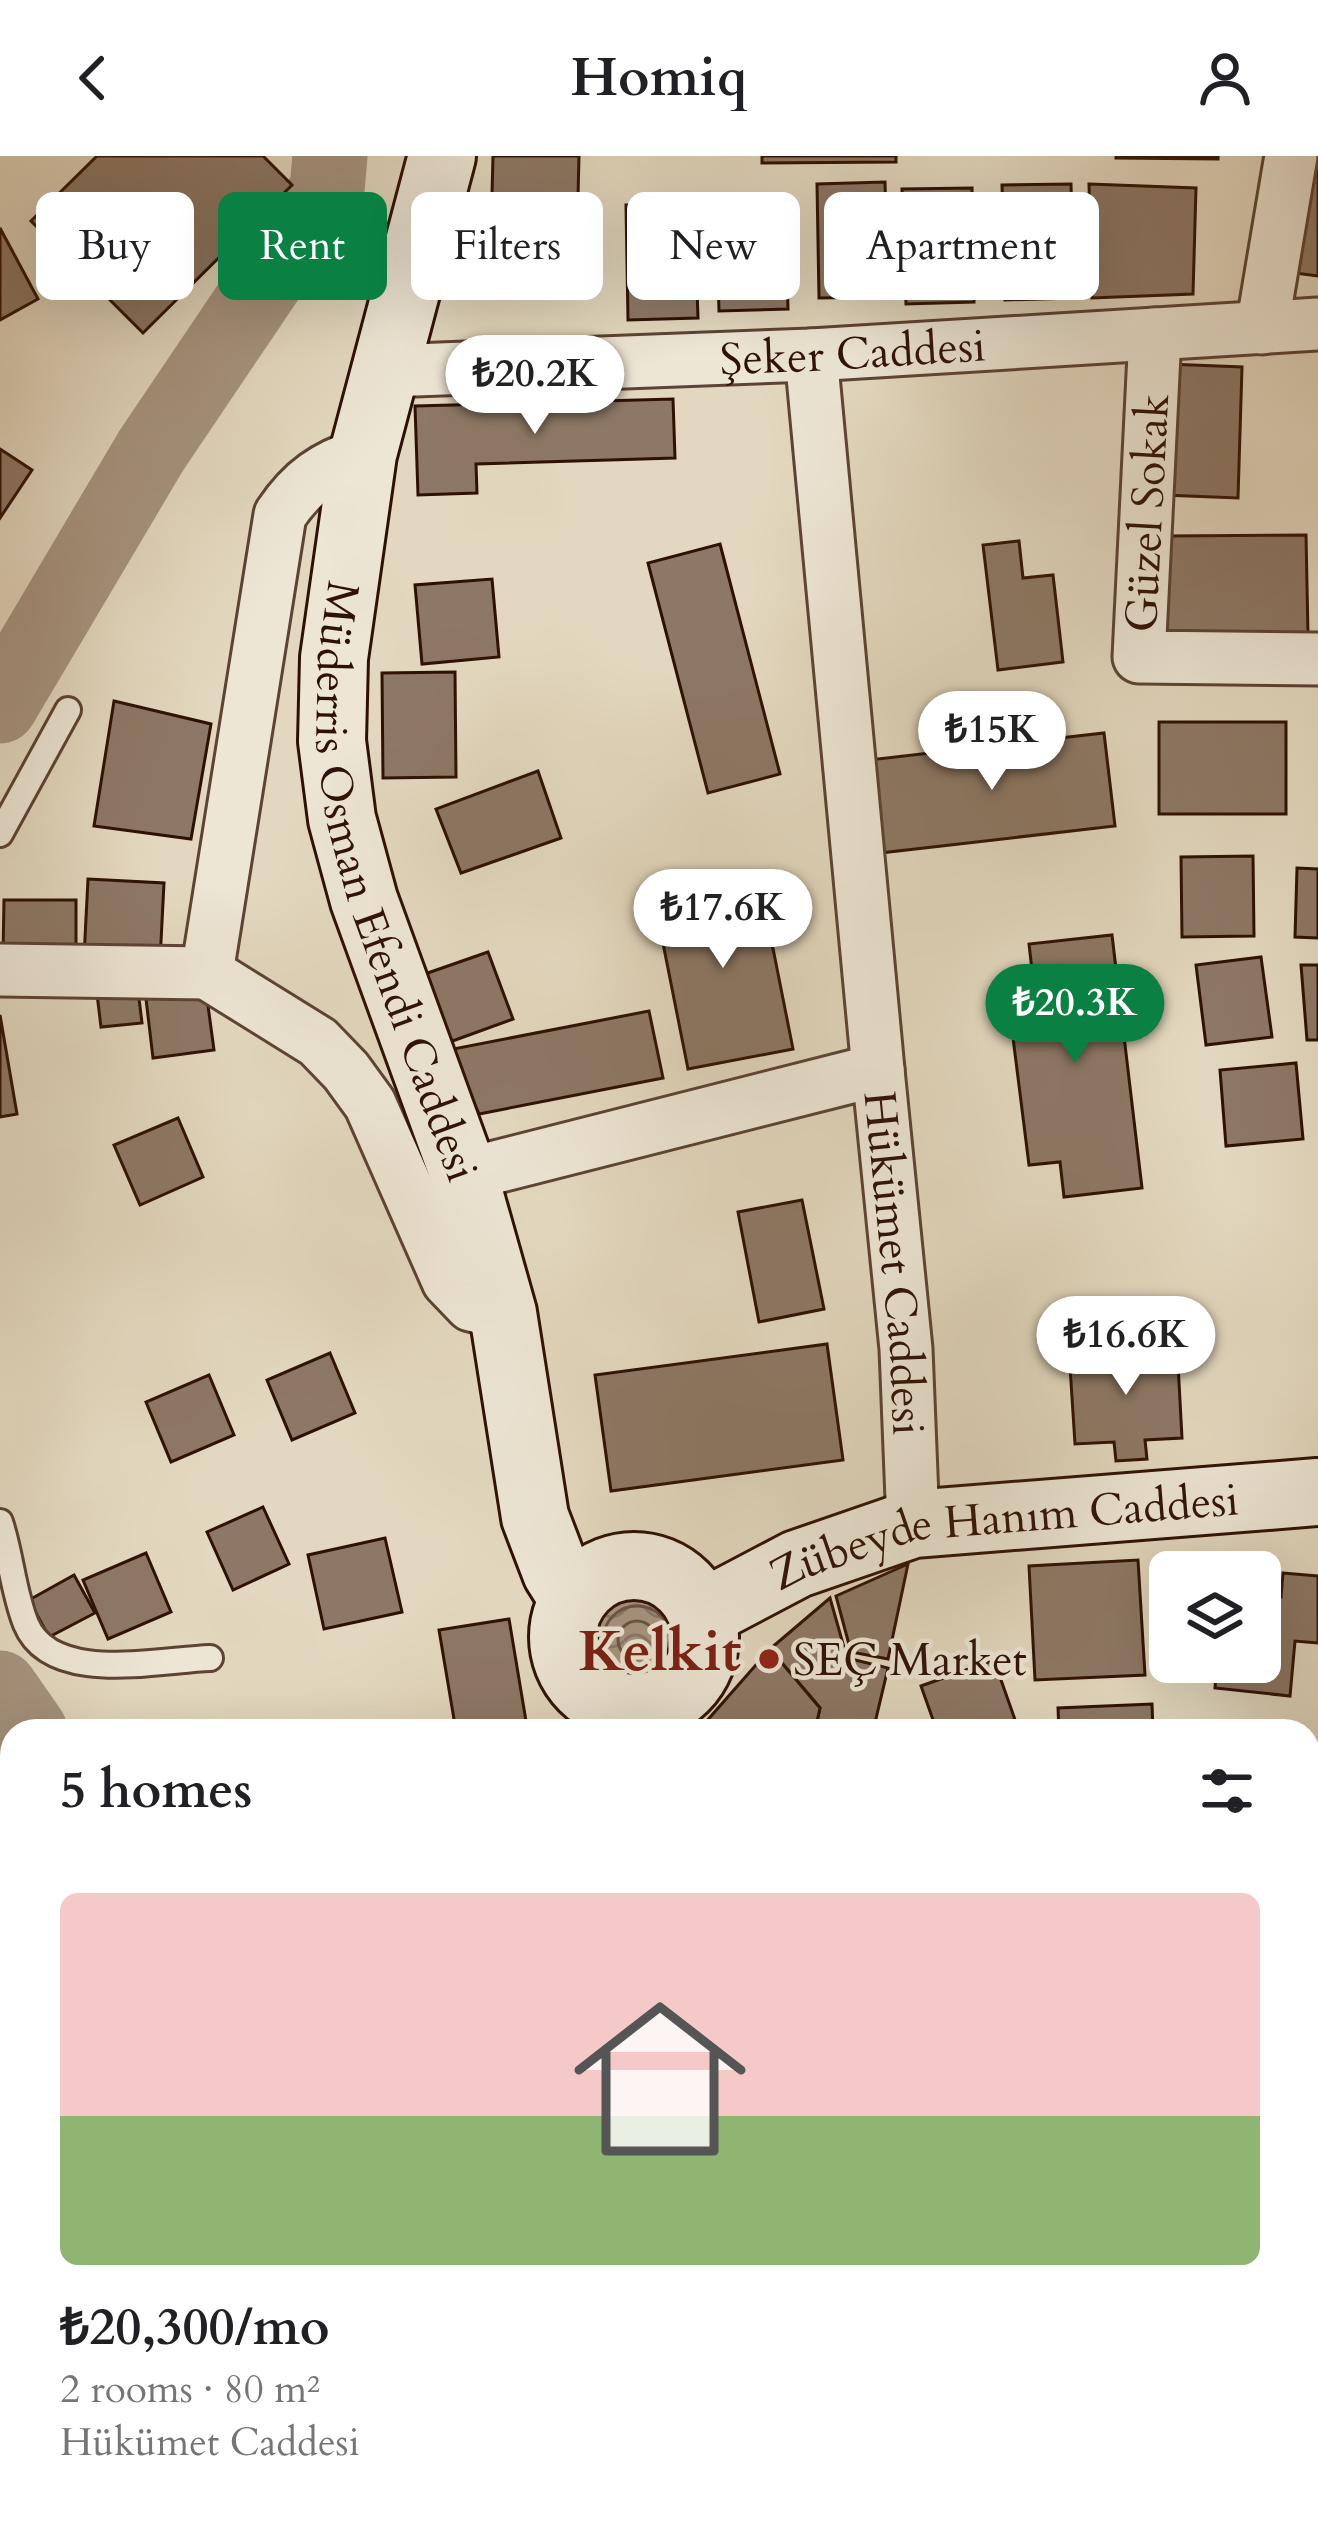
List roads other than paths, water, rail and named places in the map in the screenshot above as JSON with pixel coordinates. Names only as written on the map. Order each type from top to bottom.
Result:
[{"type":"main road","name":"Müderris Osman Efendi Caddesi","points":[[442,156],[363,454],[334,658],[332,742],[342,819],[364,900],[464,1175],[503,1313],[535,1517],[556,1572],[573,1599]]},
{"type":"main road","name":"Zübeyde Hanım Caddesi","points":[[702,1614],[797,1564],[914,1525],[1318,1492]]},
{"type":"main road","points":[[631,1565],[654,1568],[675,1578],[692,1594],[702,1614],[706,1637],[702,1660],[691,1680],[674,1696],[623,1718],[585,1688],[570,1668],[563,1645],[564,1621],[573,1599],[608,1570],[631,1565]]},
{"type":"street","points":[[1262,328],[1291,156]]},
{"type":"street","name":"Şeker Caddesi","points":[[388,371],[811,356],[1318,324]]},
{"type":"street","name":"Güzel Sokak","points":[[1155,334],[1139,657],[1318,659]]},
{"type":"street","points":[[811,356],[878,1070]]},
{"type":"street","points":[[207,973],[280,514],[315,474],[363,454]]},
{"type":"street","points":[[0,970],[207,973],[318,1042],[370,1104],[448,1281],[471,1305],[503,1313]]},
{"type":"street","name":"Hükümet Caddesi","points":[[464,1175],[878,1070],[905,1349],[914,1525]]},
{"type":"lane","points":[[0,834],[68,710]]},
{"type":"lane","points":[[0,1522],[27,1628],[48,1653],[80,1664],[210,1658]]},
{"type":"water","points":[[637,1594],[655,1597],[670,1607],[680,1622],[680,1658],[670,1673],[655,1683],[637,1686],[619,1683],[604,1673],[594,1658],[591,1640],[594,1622],[604,1607],[619,1597]]},
{"type":"waterway","points":[[0,706],[151,451],[327,190],[330,156]]},
{"type":"waterway","points":[[0,1688],[22,1719]]},
{"type":"place","name":"SEÇ Market","points":[[769,1659]]},
{"type":"district","name":"Kelkit","points":[[660,1650]]}]
